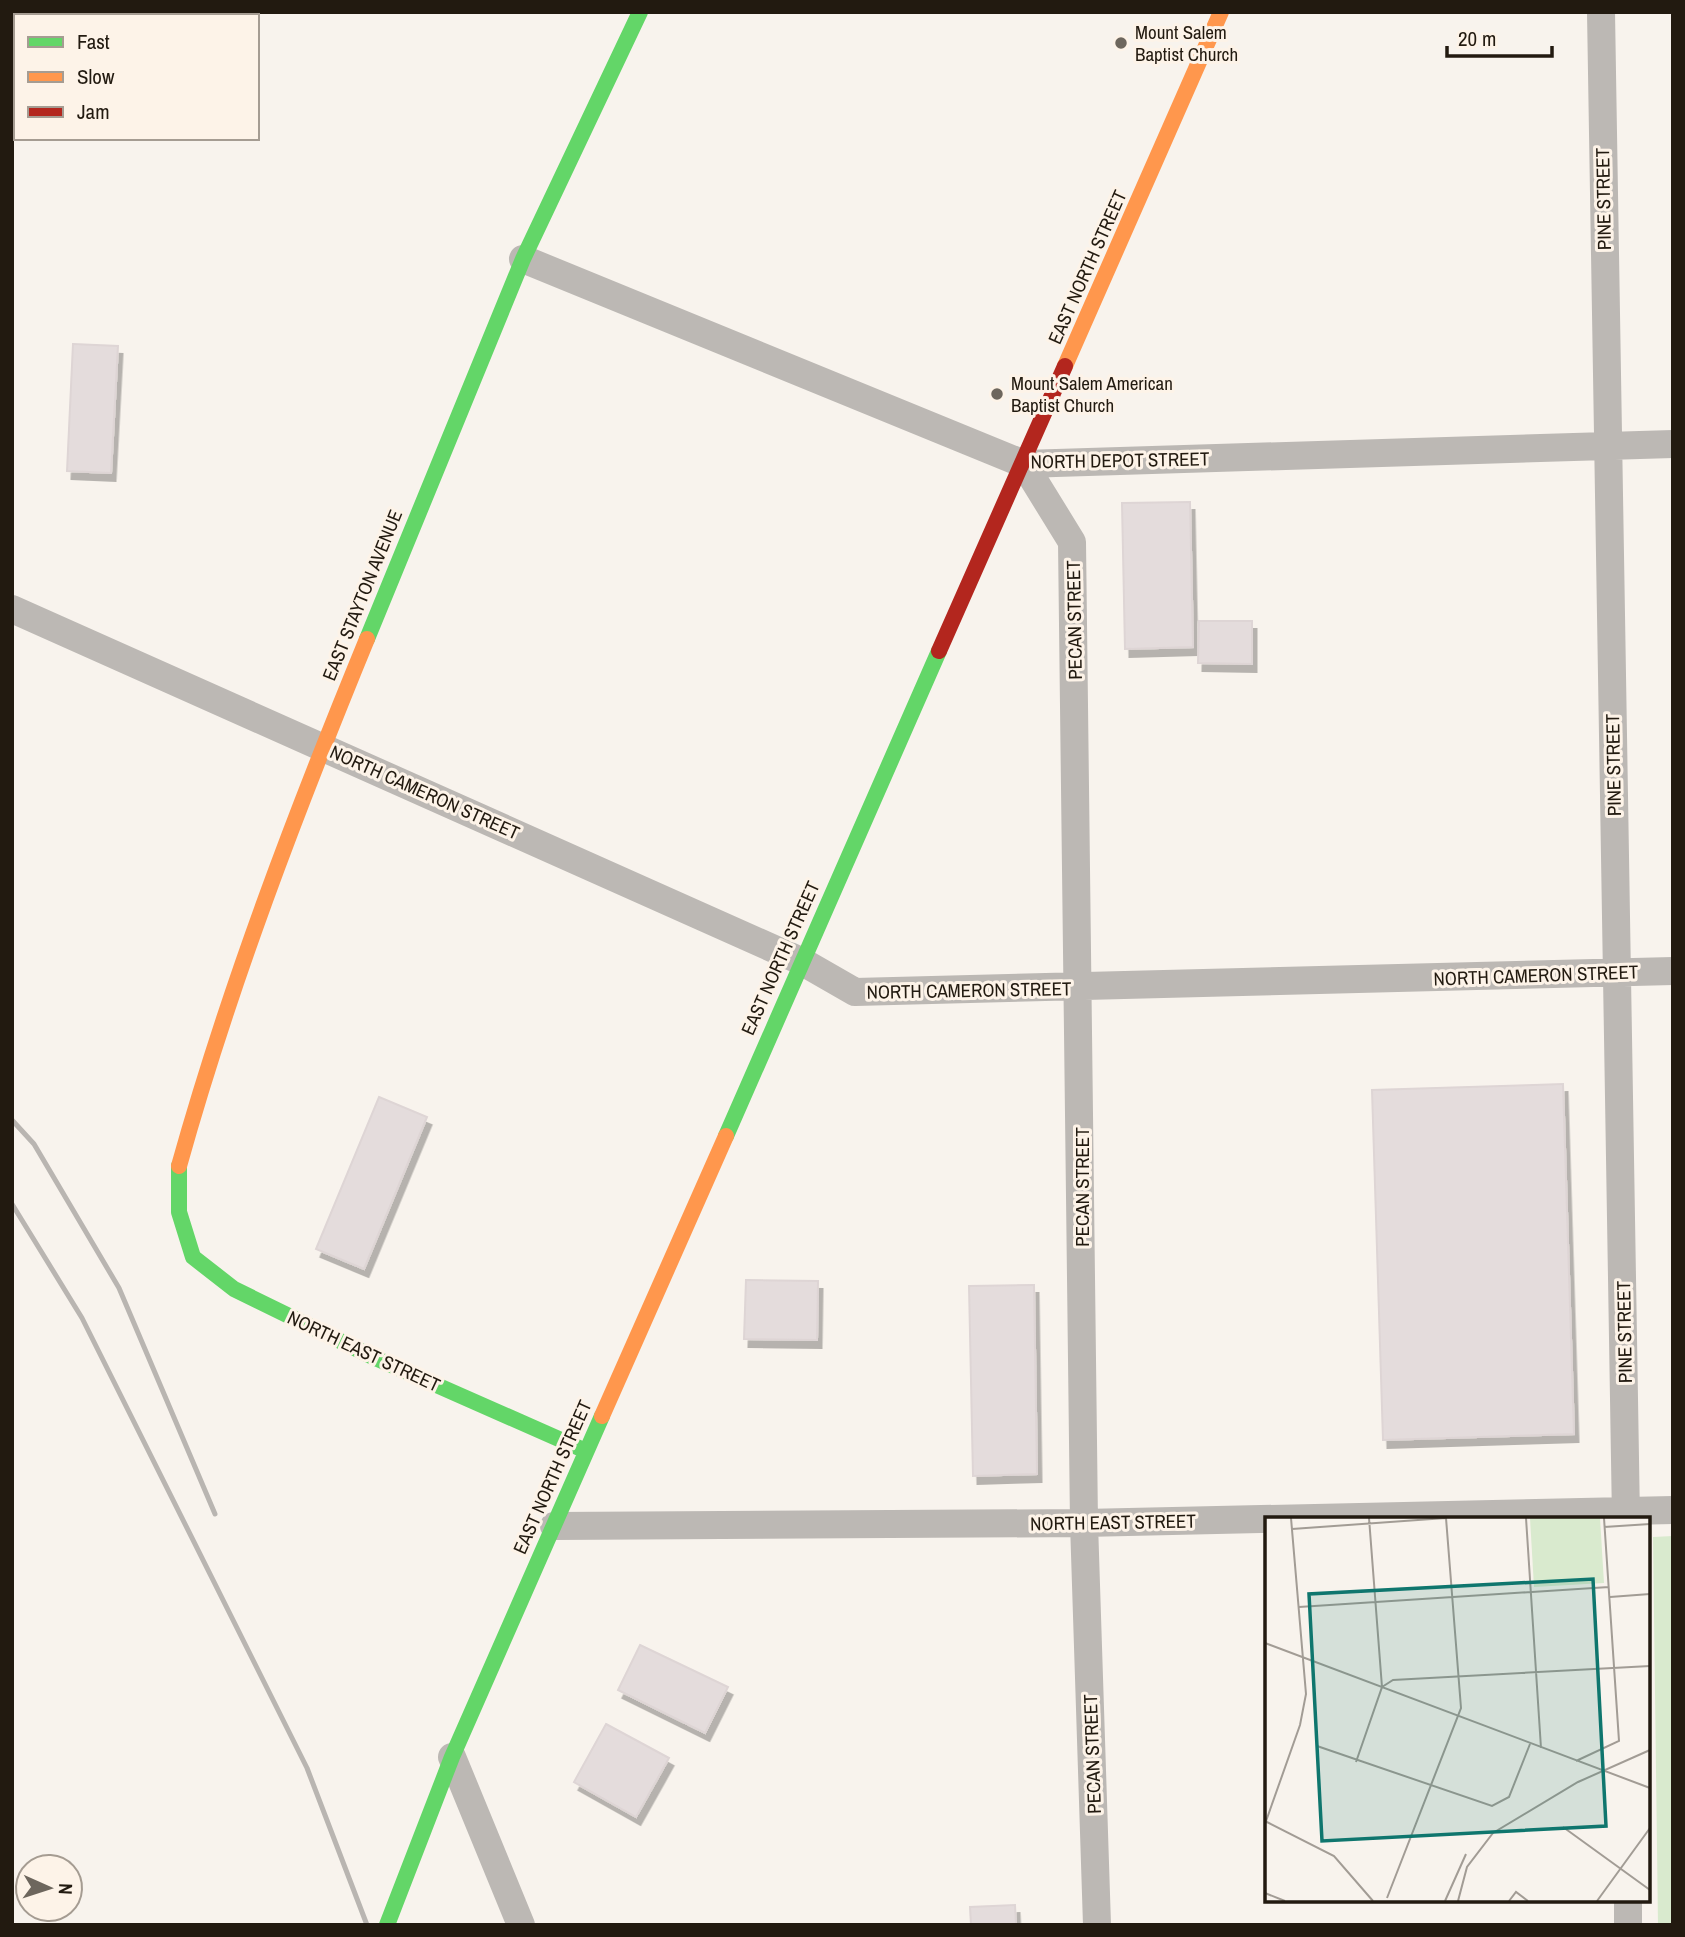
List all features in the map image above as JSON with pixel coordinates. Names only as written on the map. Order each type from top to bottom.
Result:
[{"type":"street","name":"EAST STAYTON AVENUE","points":[[179,1212],[178,1170],[194,1106],[323,746],[523,259],[640,12]]},
{"type":"street","name":"EAST NORTH STREET","points":[[387,1925],[452,1757],[1221,12]]},
{"type":"street","name":"PINE STREET","points":[[1601,12],[1606,445],[1618,972],[1626,1515]]},
{"type":"street","name":"NORTH DEPOT STREET","points":[[523,259],[1024,464],[1673,444]]},
{"type":"street","name":"PECAN STREET","points":[[1024,464],[1072,542],[1080,988],[1084,1523],[1097,1925]]},
{"type":"street","name":"NORTH CAMERON STREET","points":[[12,609],[801,961],[855,992],[1673,971]]},
{"type":"street","name":"NORTH EAST STREET","points":[[179,1212],[193,1257],[234,1289],[373,1357],[586,1451]]},
{"type":"street","name":"NORTH EAST STREET","points":[[1490,1517],[1626,1515],[1673,1510]]},
{"type":"street","name":"NORTH EAST STREET","points":[[554,1526],[1265,1520]]},
{"type":"street","points":[[452,1757],[520,1925]]},
{"type":"street","points":[[1628,1902],[1628,1925]]},
{"type":"green space","points":[[1673,1536],[1673,1925],[1658,1925],[1653,1537]]},
{"type":"building","points":[[73,344],[118,346],[111,473],[67,471]]},
{"type":"building","points":[[1190,502],[1193,647],[1125,649],[1122,503]]},
{"type":"building","points":[[1199,621],[1252,621],[1252,664],[1198,663]]},
{"type":"building","points":[[1563,1084],[1574,1434],[1383,1440],[1372,1090]]},
{"type":"building","points":[[379,1097],[427,1117],[364,1269],[316,1249]]},
{"type":"building","points":[[746,1280],[818,1281],[817,1340],[744,1339]]},
{"type":"building","points":[[1034,1285],[1037,1474],[973,1476],[969,1286]]},
{"type":"building","points":[[640,1645],[728,1687],[705,1733],[618,1690]]},
{"type":"building","points":[[606,1724],[669,1758],[636,1817],[574,1782]]},
{"type":"building","points":[[1015,1905],[1016,1925],[971,1925],[970,1907]]},
{"type":"railway","points":[[12,1120],[34,1144],[119,1288],[215,1514]]},
{"type":"railway","points":[[12,1204],[82,1318],[307,1768],[367,1925]]},
{"type":"traffic: fast","points":[[367,639],[523,259],[640,12]]},
{"type":"traffic: fast","points":[[726,1136],[939,651]]},
{"type":"traffic: fast","points":[[179,1166],[179,1212],[193,1257],[234,1289],[373,1357],[586,1451]]},
{"type":"traffic: fast","points":[[387,1925],[452,1757],[602,1416]]},
{"type":"traffic: slow","points":[[1065,366],[1221,12]]},
{"type":"traffic: slow","points":[[179,1166],[219,1032],[265,900],[367,639]]},
{"type":"traffic: slow","points":[[602,1416],[726,1136]]},
{"type":"traffic: jam","points":[[939,651],[1065,366]]},
{"type":"place","name":"Mount Salem Baptist Church","points":[[1121,43]]},
{"type":"place","name":"Mount Salem American Baptist Church","points":[[997,394]]}]
